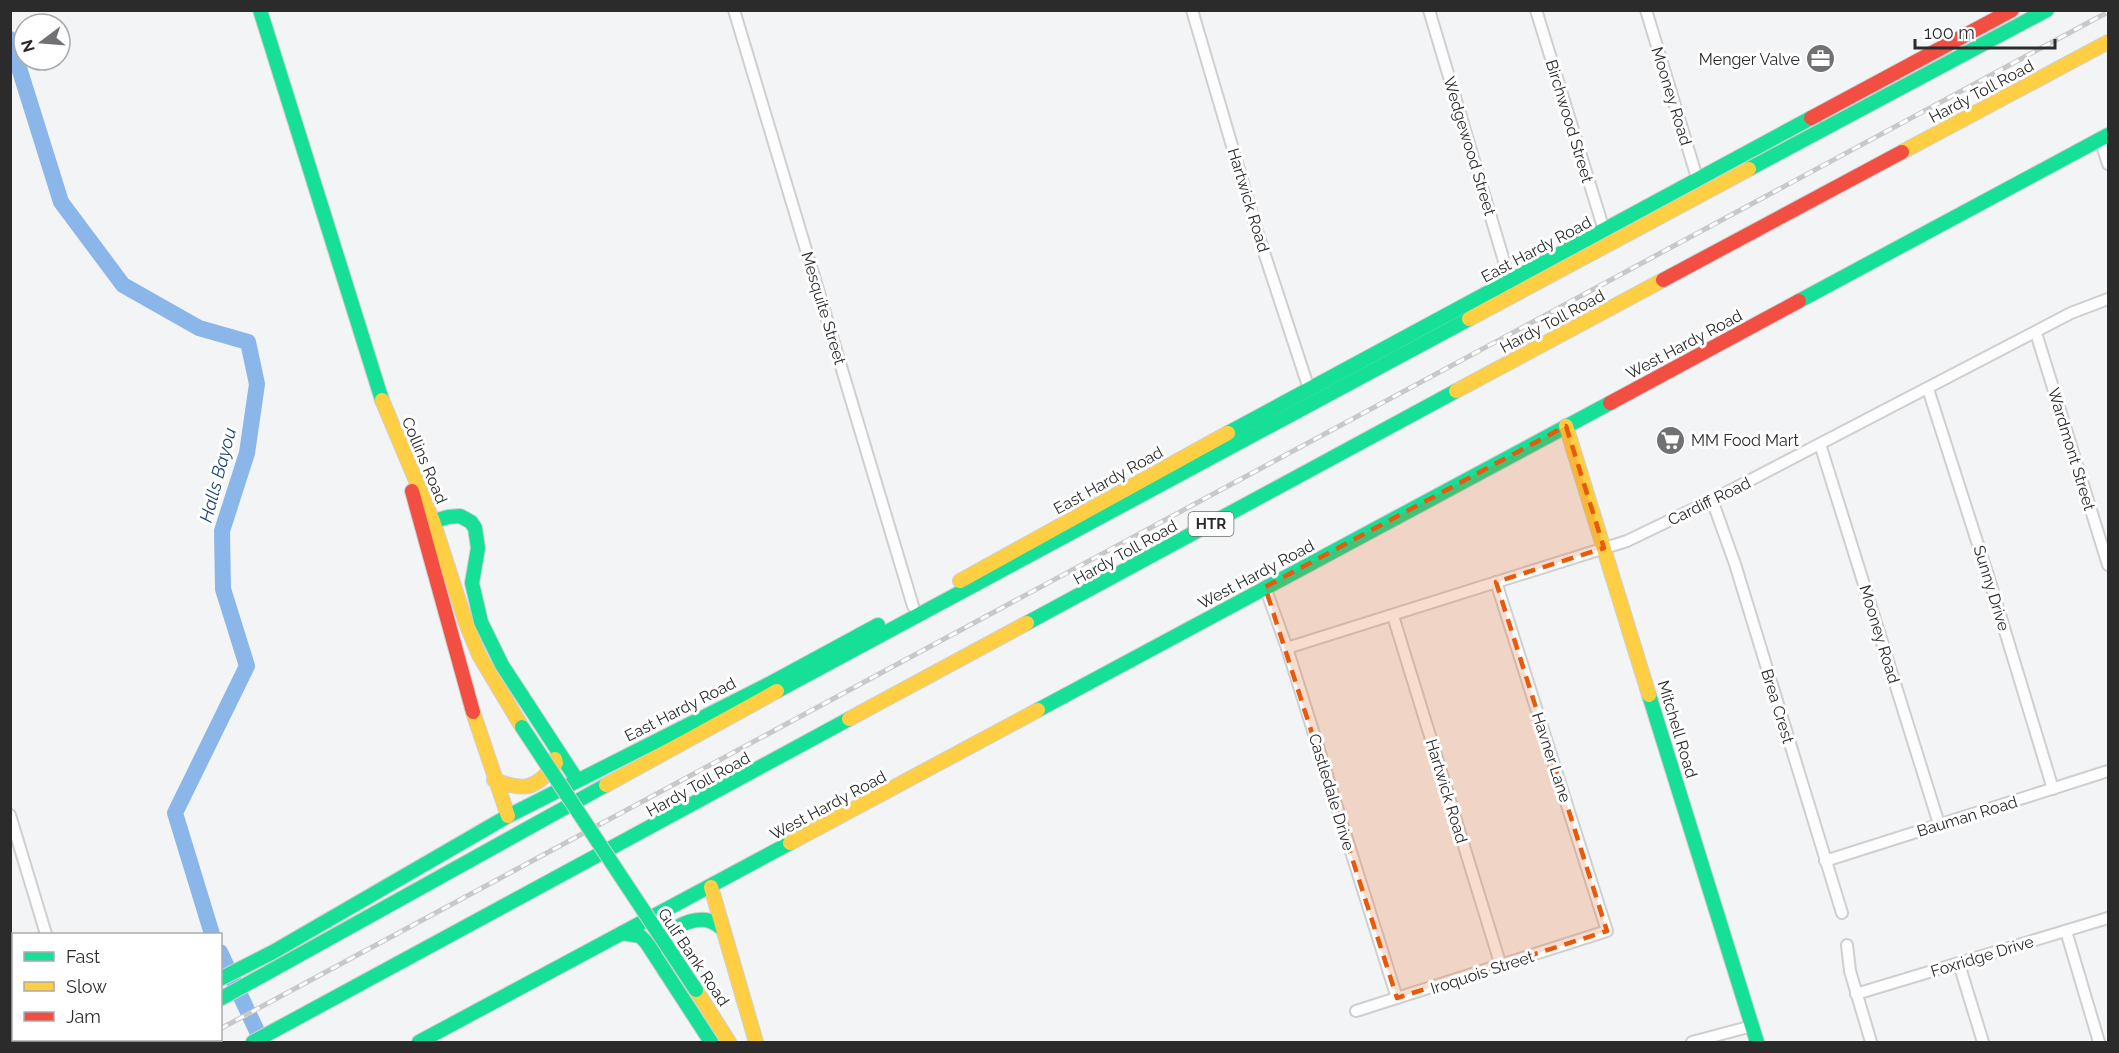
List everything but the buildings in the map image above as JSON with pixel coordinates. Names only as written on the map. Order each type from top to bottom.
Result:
[{"type":"main road","name":"Collins Road","points":[[260,10],[374,378],[427,523],[479,655],[522,727],[630,890]]},
{"type":"main road","name":"East Hardy Road","points":[[222,978],[273,952],[508,816],[771,683],[1309,389],[2013,10]]},
{"type":"main road","points":[[222,998],[572,803],[925,611],[2047,10]]},
{"type":"main road","name":"Hardy Toll Road","points":[[253,1042],[316,1010],[1549,340],[2109,42]]},
{"type":"main road","name":"West Hardy Road","points":[[419,1042],[2104,137]]},
{"type":"main road","name":"Mitchell Road","points":[[1566,426],[1757,1042]]},
{"type":"main road","points":[[508,816],[494,780],[462,674],[427,523],[451,516],[462,516],[472,522],[477,535],[477,559],[472,576],[472,586],[476,609],[484,630],[501,664],[577,780]]},
{"type":"main road","points":[[494,780],[515,789],[529,788],[547,776],[556,763],[553,744]]},
{"type":"main road","points":[[711,887],[756,1042]]},
{"type":"main road","name":"Gulf Bank Road","points":[[630,890],[729,1042]]},
{"type":"main road","points":[[656,956],[656,946],[660,939],[692,920],[708,920],[723,929]]},
{"type":"main road","points":[[622,933],[640,936],[646,942],[711,1042]]},
{"type":"street","name":"Mesquite Street","points":[[734,10],[913,606]]},
{"type":"street","name":"Hartwick Road","points":[[1192,10],[1258,234],[1309,389]]},
{"type":"street","name":"Wedgewood Street","points":[[1429,10],[1510,281]]},
{"type":"street","name":"Birchwood Street","points":[[1536,10],[1604,230]]},
{"type":"street","name":"Mooney Road","points":[[1646,10],[1698,181]]},
{"type":"street","points":[[2104,137],[2109,164]]},
{"type":"street","name":"Cardiff Road","points":[[1287,648],[1628,541],[1712,500],[2071,314],[2109,298]]},
{"type":"street","name":"Wardmont Street","points":[[2036,333],[2109,565]]},
{"type":"street","name":"Sunny Drive","points":[[1928,389],[2053,789]]},
{"type":"street","name":"Mooney Road","points":[[1820,444],[1939,824]]},
{"type":"street","name":"Brea Crest","points":[[1712,500],[1735,564],[1842,913]]},
{"type":"street","name":"Havner Lane","points":[[1496,582],[1607,931]]},
{"type":"street","name":"Castledale Drive","points":[[1265,587],[1287,648],[1397,998]]},
{"type":"street","name":"Hartwick Road","points":[[1394,616],[1501,966]]},
{"type":"street","name":"Bauman Road","points":[[1825,861],[2109,771]]},
{"type":"street","points":[[10,815],[46,933]]},
{"type":"street","name":"Foxridge Drive","points":[[1856,994],[2109,918]]},
{"type":"street","name":"Iroquois Street","points":[[1356,1011],[1607,931]]},
{"type":"street","points":[[2066,931],[2099,1042]]},
{"type":"street","points":[[1847,945],[1850,971],[1870,1042]]},
{"type":"street","points":[[1959,964],[1983,1042]]},
{"type":"street","points":[[1692,1042],[1752,1026]]},
{"type":"highlighted area","points":[[1566,426],[1604,548],[1496,582],[1607,931],[1397,998],[1265,587]]},
{"type":"waterway","name":"Halls Bayou","points":[[10,39],[61,202],[123,285],[199,328],[248,342],[257,384],[247,453],[222,531],[223,589],[247,666],[175,813],[212,933]]},
{"type":"waterway","name":"Halls Bayou","points":[[222,956],[262,1042]]},
{"type":"railway","points":[[222,1028],[2108,12]]},
{"type":"traffic: fast","points":[[260,10],[382,400]]},
{"type":"traffic: fast","points":[[1749,169],[2047,10]]},
{"type":"traffic: fast","points":[[1228,433],[1811,118]]},
{"type":"traffic: fast","points":[[1799,301],[2108,135]]},
{"type":"traffic: fast","points":[[777,691],[1469,319]]},
{"type":"traffic: fast","points":[[1027,623],[1456,391]]},
{"type":"traffic: fast","points":[[1038,710],[1610,403]]},
{"type":"traffic: fast","points":[[424,524],[460,516],[471,522],[475,528],[478,548],[472,583],[481,622],[502,665],[577,780]]},
{"type":"traffic: fast","points":[[222,978],[273,952],[508,816],[771,683],[878,625]]},
{"type":"traffic: fast","points":[[1649,695],[1757,1042]]},
{"type":"traffic: fast","points":[[253,1042],[849,719]]},
{"type":"traffic: fast","points":[[522,727],[696,990]]},
{"type":"traffic: fast","points":[[222,998],[606,785]]},
{"type":"traffic: fast","points":[[419,1042],[790,843]]},
{"type":"traffic: fast","points":[[656,948],[670,932],[691,921],[708,921],[723,929]]},
{"type":"traffic: fast","points":[[622,933],[640,936],[646,942],[711,1042]]},
{"type":"traffic: slow","points":[[1902,152],[2108,42]]},
{"type":"traffic: slow","points":[[1469,319],[1749,169]]},
{"type":"traffic: slow","points":[[1456,391],[1663,280]]},
{"type":"traffic: slow","points":[[382,400],[433,521],[466,623],[479,655],[522,727]]},
{"type":"traffic: slow","points":[[1566,426],[1649,695]]},
{"type":"traffic: slow","points":[[960,581],[1228,433]]},
{"type":"traffic: slow","points":[[849,719],[1027,623]]},
{"type":"traffic: slow","points":[[606,785],[777,691]]},
{"type":"traffic: slow","points":[[790,843],[1038,710]]},
{"type":"traffic: slow","points":[[473,712],[508,816]]},
{"type":"traffic: slow","points":[[494,780],[514,786],[529,786],[549,772],[556,763],[555,759]]},
{"type":"traffic: slow","points":[[711,887],[756,1042]]},
{"type":"traffic: slow","points":[[696,990],[729,1042]]},
{"type":"traffic: jam","points":[[1811,118],[2012,10]]},
{"type":"traffic: jam","points":[[1663,280],[1902,152]]},
{"type":"traffic: jam","points":[[1610,403],[1799,301]]},
{"type":"traffic: jam","points":[[412,491],[473,712]]},
{"type":"place","name":"Menger Valve","points":[[1821,59]]},
{"type":"place","name":"MM Food Mart","points":[[1670,440]]}]
